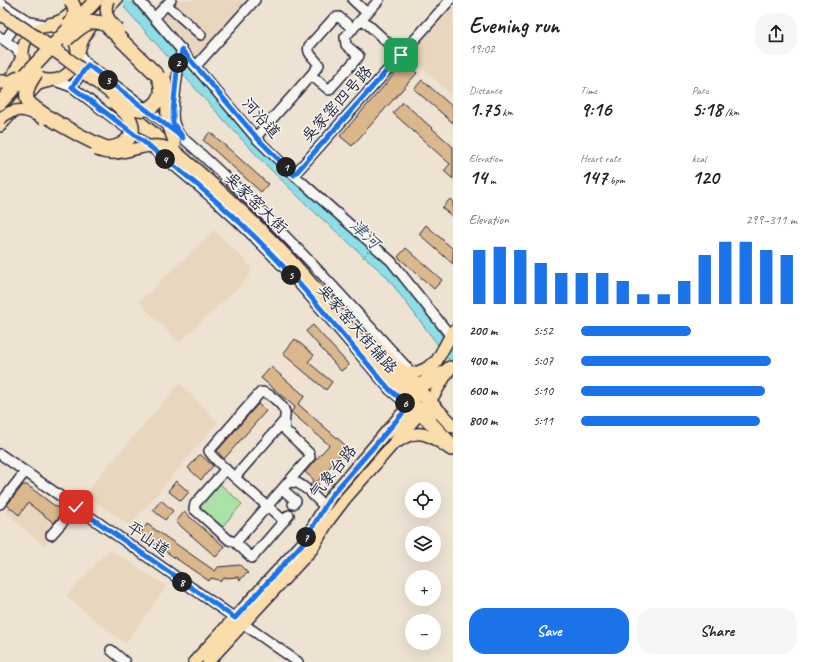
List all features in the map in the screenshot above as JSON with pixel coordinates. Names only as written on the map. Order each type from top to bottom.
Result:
[{"type":"highway","points":[[64,38],[74,18],[74,6],[70,0]]},
{"type":"highway","points":[[0,103],[64,38],[96,0]]},
{"type":"highway","points":[[64,38],[110,1]]},
{"type":"highway","name":"吴家窑大街","points":[[0,14],[43,42],[120,104]]},
{"type":"highway","name":"吴家窑大街","points":[[0,21],[179,145],[206,169],[264,225],[336,308],[362,343],[429,402],[453,426]]},
{"type":"highway","points":[[64,38],[89,22],[94,21],[103,23],[157,75],[161,85],[161,95],[153,106],[139,109],[120,104]]},
{"type":"highway","points":[[34,70],[27,90],[27,98],[30,105],[65,127],[102,146],[113,148],[118,146],[126,142],[130,134],[132,123],[120,104]]},
{"type":"highway","points":[[0,82],[6,83],[15,80],[34,70]]},
{"type":"highway","points":[[0,114],[34,70]]},
{"type":"highway","name":"吴家窑大街","points":[[336,308],[392,362],[414,389],[421,414],[453,446]]},
{"type":"highway","points":[[414,389],[438,376],[452,365]]},
{"type":"highway","points":[[387,432],[405,420],[421,414],[453,426]]},
{"type":"main road","points":[[0,91],[14,75],[22,56],[24,43],[29,35],[36,28],[59,22],[66,18],[84,0]]},
{"type":"main road","points":[[0,126],[37,86],[42,83],[59,79],[73,68],[80,43],[86,32],[110,1]]},
{"type":"main road","points":[[0,119],[12,111],[26,110],[94,148],[109,154],[116,154],[155,145],[165,147],[179,145],[169,130],[167,117],[166,80],[162,73],[110,21],[106,13],[110,1]]},
{"type":"main road","points":[[45,25],[63,28],[70,34],[75,42],[78,53]]},
{"type":"main road","points":[[22,56],[26,66],[31,72],[44,79],[52,80]]},
{"type":"main road","name":"气象台路","points":[[208,662],[239,621],[303,543],[326,504],[387,432],[414,389],[438,359],[451,335]]},
{"type":"main road","points":[[393,444],[405,420],[414,389],[424,370],[438,359]]},
{"type":"main road","name":"气象台路","points":[[194,662],[239,621],[312,549],[335,512],[393,444],[421,414],[452,365]]},
{"type":"main road","points":[[393,444],[409,435],[420,433],[430,436],[453,451]]},
{"type":"street","name":"河沿道","points":[[139,0],[256,136],[294,175],[391,261],[451,335]]},
{"type":"street","points":[[196,66],[255,0]]},
{"type":"street","points":[[353,0],[364,16],[401,55]]},
{"type":"street","points":[[311,75],[329,90],[359,56],[345,42],[345,38],[379,0]]},
{"type":"street","name":"吴家窑四号路","points":[[294,175],[450,0]]},
{"type":"street","points":[[154,18],[169,2],[201,35]]},
{"type":"street","points":[[0,3],[30,22],[45,25]]},
{"type":"street","points":[[21,16],[3,39],[15,48],[22,56]]},
{"type":"street","points":[[256,136],[319,65],[308,50],[309,46],[334,18],[339,17],[352,29]]},
{"type":"street","points":[[179,145],[173,123],[177,71],[182,50]]},
{"type":"street","name":"吴家窑大街辅路","points":[[78,53],[88,65],[179,145],[227,178],[285,235],[414,389]]},
{"type":"street","points":[[72,87],[88,65]]},
{"type":"street","name":"吴家窑大街辅路","points":[[52,80],[72,87],[179,169],[213,198],[283,266],[390,390],[414,389]]},
{"type":"street","points":[[226,469],[195,504],[194,508],[229,540],[235,542],[252,558],[286,518],[268,506],[226,469],[210,455],[210,449],[261,392],[268,394],[283,408],[284,428],[310,453],[310,457],[268,506],[235,542]]},
{"type":"street","points":[[235,477],[284,421]]},
{"type":"street","name":"平山道","points":[[0,454],[298,662]]},
{"type":"street","points":[[300,469],[299,476],[310,490]]},
{"type":"street","points":[[0,504],[25,472]]},
{"type":"street","points":[[285,486],[296,482],[299,483],[310,490],[326,504]]},
{"type":"street","points":[[285,486],[296,501],[293,504]]},
{"type":"street","points":[[51,535],[76,507]]},
{"type":"street","points":[[111,650],[125,662]]},
{"type":"path","points":[[363,258],[373,245]]},
{"type":"shaded area","points":[[168,0],[253,0],[198,61],[158,12]]},
{"type":"shaded area","points":[[453,4],[453,96],[408,55]]},
{"type":"shaded area","points":[[214,230],[251,266],[249,277],[179,343],[139,302]]},
{"type":"shaded area","points":[[180,383],[218,422],[130,526],[84,494]]},
{"type":"shaded area","points":[[21,485],[27,485],[70,518],[44,546],[3,510]]},
{"type":"shaded area","points":[[109,549],[167,586],[125,644],[66,596]]},
{"type":"green space","points":[[220,484],[242,504],[222,527],[199,508]]},
{"type":"water","points":[[131,1],[216,98],[267,153],[385,261],[439,330],[453,352],[453,365],[386,276],[310,208],[261,160],[209,104],[124,7],[128,7]]},
{"type":"building","points":[[405,62],[417,73],[352,146],[340,136]]},
{"type":"building","points":[[422,80],[453,107],[453,123],[414,89]]},
{"type":"building","points":[[403,102],[453,147],[453,179],[444,171],[450,164],[393,113]]},
{"type":"building","points":[[210,132],[268,184],[261,192],[203,140]]},
{"type":"building","points":[[450,199],[453,202],[453,217],[442,208]]},
{"type":"building","points":[[426,225],[453,249],[453,264],[419,234]]},
{"type":"building","points":[[406,248],[442,280],[434,289],[398,257]]},
{"type":"building","points":[[313,325],[349,365],[341,371],[306,331]]},
{"type":"building","points":[[295,339],[314,355],[308,362],[332,382],[326,390],[283,354]]},
{"type":"building","points":[[271,367],[305,396],[298,404],[344,444],[340,451],[342,453],[317,482],[319,484],[315,488],[310,485],[314,480],[305,472],[329,445],[291,412],[295,407],[261,378]]},
{"type":"building","points":[[258,404],[266,411],[224,459],[217,451]]},
{"type":"building","points":[[200,454],[213,466],[201,480],[188,468]]},
{"type":"building","points":[[176,481],[189,492],[181,501],[168,491]]},
{"type":"building","points":[[23,485],[27,485],[63,512],[54,523],[28,503],[19,515],[7,505]]},
{"type":"building","points":[[161,500],[173,511],[165,520],[153,510]]},
{"type":"building","points":[[184,512],[225,547],[216,557],[176,522]]},
{"type":"building","points":[[147,524],[215,571],[218,567],[240,565],[248,573],[242,577],[240,581],[238,577],[224,578],[220,582],[219,580],[211,578],[209,581],[140,534]]},
{"type":"waterway","points":[[124,0],[133,11]]},
{"type":"route","points":[[76,507],[235,618],[303,543],[331,496],[409,406],[390,390],[283,266],[213,198],[179,169],[72,87],[88,65],[183,138],[173,123],[177,71],[182,50],[258,139],[294,175],[401,55]]},
{"type":"water label","name":"津河","points":[[365,234]]}]
